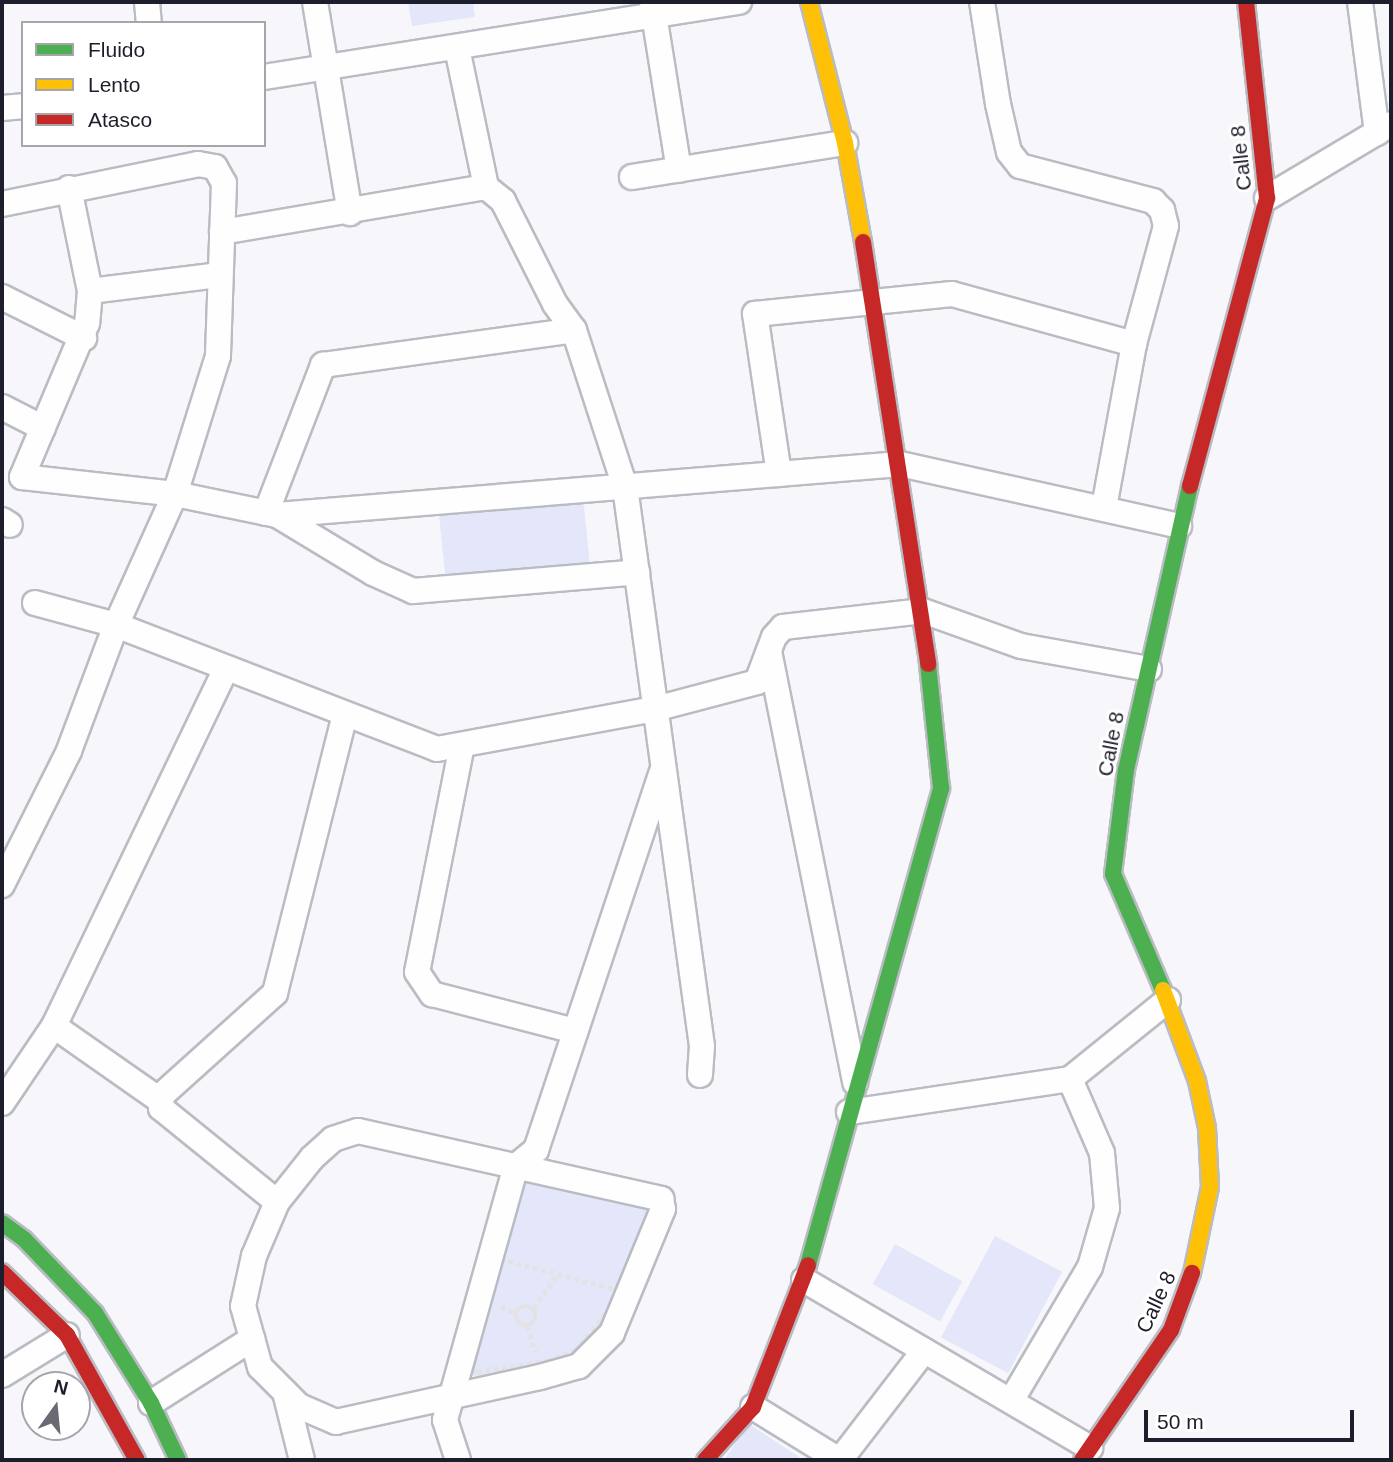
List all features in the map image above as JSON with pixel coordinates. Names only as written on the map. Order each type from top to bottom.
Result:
[{"type":"street","points":[[147,2],[149,21]]},
{"type":"street","points":[[314,2],[323,68],[350,213]]},
{"type":"street","points":[[266,77],[457,48],[653,8],[739,2]]},
{"type":"street","points":[[705,1460],[753,1407],[804,1280],[941,788],[923,611],[874,299],[845,143],[809,2]]},
{"type":"street","points":[[982,2],[998,104],[1009,152],[1020,166],[1153,201],[1162,210],[1166,226],[1134,344],[1104,508]]},
{"type":"street","name":"Calle 8","points":[[1086,1454],[1171,1330],[1199,1255],[1210,1187],[1207,1128],[1197,1081],[1168,1000],[1113,874],[1126,770],[1179,526],[1267,198],[1246,2]]},
{"type":"street","points":[[1267,198],[1384,128],[1360,2]]},
{"type":"street","points":[[653,8],[679,170]]},
{"type":"street","points":[[457,48],[486,187],[503,201],[555,304],[574,330],[625,487],[702,1046],[700,1075]]},
{"type":"street","points":[[2,108],[21,106]]},
{"type":"street","points":[[632,177],[845,143]]},
{"type":"street","points":[[2,204],[69,188],[198,164],[215,167],[223,183],[218,275],[218,356],[175,494],[116,625],[69,751],[2,885]]},
{"type":"street","points":[[222,232],[350,213],[486,187]]},
{"type":"street","points":[[69,188],[90,291],[84,338],[22,477],[175,494],[271,514],[900,464],[1179,526]]},
{"type":"street","points":[[90,291],[218,275]]},
{"type":"street","points":[[779,474],[755,314],[874,299],[953,294],[1134,344]]},
{"type":"street","points":[[2,298],[84,338]]},
{"type":"street","points":[[271,514],[323,365],[574,330]]},
{"type":"street","points":[[2,407],[43,428]]},
{"type":"street","points":[[271,514],[373,573],[413,591],[637,572]]},
{"type":"street","points":[[35,603],[116,625],[437,750],[655,709],[757,682],[769,651],[783,627],[923,611],[1021,646],[1149,669]]},
{"type":"street","points":[[769,651],[856,1086]]},
{"type":"street","points":[[2,1103],[54,1026],[226,670]]},
{"type":"street","points":[[277,1202],[161,1108],[161,1101],[163,1094],[275,993],[345,715]]},
{"type":"street","points":[[462,745],[417,972],[432,993],[575,1031]]},
{"type":"street","points":[[458,1460],[445,1420],[516,1166],[536,1150],[663,767]]},
{"type":"street","points":[[849,1112],[1070,1079],[1168,1000]]},
{"type":"street","points":[[54,1026],[161,1101]]},
{"type":"street","points":[[1012,1401],[1090,1267],[1107,1208],[1102,1153],[1070,1079]]},
{"type":"street","points":[[358,1131],[516,1166],[661,1199],[663,1209],[612,1334],[579,1366],[336,1422],[299,1406],[260,1367],[243,1306],[254,1256],[277,1202],[332,1139],[358,1131]]},
{"type":"street","points":[[2,1223],[24,1239],[95,1313],[151,1403],[178,1460]]},
{"type":"street","points":[[2,1272],[66,1335],[137,1460]]},
{"type":"street","points":[[804,1280],[1012,1401],[1086,1454]]},
{"type":"street","points":[[2,1375],[66,1335]]},
{"type":"street","points":[[151,1403],[252,1339]]},
{"type":"street","points":[[753,1407],[839,1460],[924,1350]]},
{"type":"street","points":[[285,1392],[302,1460]]},
{"type":"path","points":[[500,1259],[618,1290],[606,1314],[576,1350],[540,1362],[472,1371],[500,1259]]},
{"type":"path","points":[[527,1326],[536,1321],[533,1308],[558,1274]]},
{"type":"path","points":[[533,1308],[523,1306],[516,1313],[518,1322],[527,1326],[540,1362]]},
{"type":"shaded area","points":[[408,2],[473,2],[475,17],[412,26]]},
{"type":"shaded area","points":[[583,498],[590,566],[446,581],[439,513]]},
{"type":"shaded area","points":[[521,1173],[645,1202],[651,1213],[611,1316],[594,1341],[564,1364],[477,1377],[466,1373]]},
{"type":"shaded area","points":[[995,1236],[1062,1272],[1008,1373],[941,1338]]},
{"type":"shaded area","points":[[895,1244],[962,1281],[940,1322],[873,1284]]},
{"type":"shaded area","points":[[749,1424],[804,1460],[724,1460]]},
{"type":"traffic: fast","points":[[1163,990],[1113,874],[1126,770],[1190,486]]},
{"type":"traffic: fast","points":[[808,1265],[941,788],[928,664]]},
{"type":"traffic: fast","points":[[2,1223],[24,1239],[95,1313],[151,1403],[178,1460]]},
{"type":"traffic: slow","points":[[809,2],[845,143],[863,242]]},
{"type":"traffic: slow","points":[[1163,990],[1197,1081],[1207,1128],[1210,1187],[1192,1273]]},
{"type":"traffic: jam","points":[[1190,486],[1267,198],[1246,2]]},
{"type":"traffic: jam","points":[[863,242],[928,664]]},
{"type":"traffic: jam","points":[[705,1460],[753,1407],[808,1265]]},
{"type":"traffic: jam","points":[[2,1272],[67,1335],[137,1460]]},
{"type":"traffic: jam","points":[[1082,1460],[1171,1330],[1192,1273]]}]
